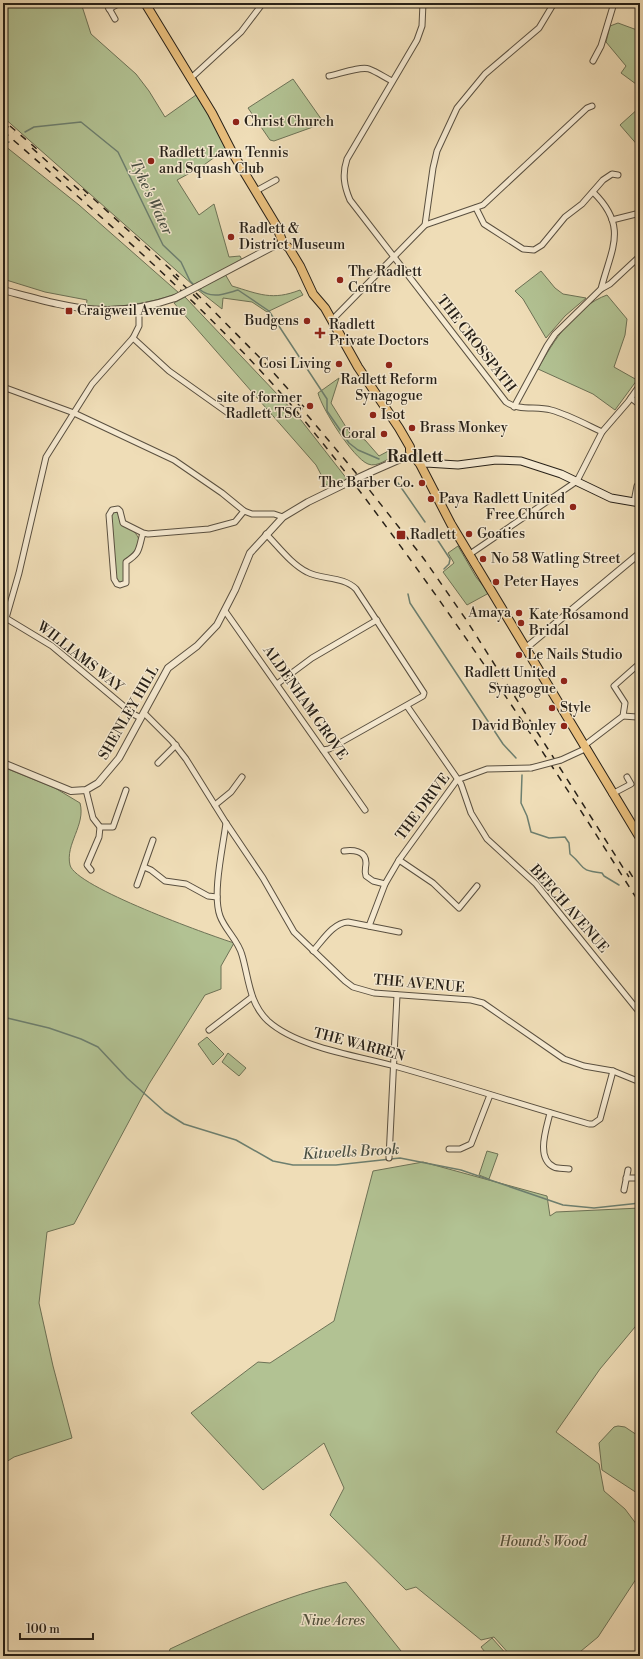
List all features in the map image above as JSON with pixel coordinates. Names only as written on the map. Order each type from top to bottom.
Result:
[{"type":"main road","points":[[145,3],[212,113],[232,152],[276,225],[283,243],[289,248],[310,285],[313,294],[332,320],[358,367],[394,423],[406,448],[420,464],[452,524],[527,647],[612,794],[640,838]]},
{"type":"main road","points":[[420,464],[464,465],[496,460],[521,461],[577,481],[611,498],[637,503]]},
{"type":"street","points":[[106,3],[114,19]]},
{"type":"street","points":[[109,9],[120,3]]},
{"type":"street","points":[[190,79],[241,32],[263,3]]},
{"type":"street","name":"THE CROSSPATH","points":[[423,3],[420,33],[347,159],[344,179],[350,200],[506,402],[514,407],[550,410],[568,416],[602,432]]},
{"type":"street","points":[[425,225],[437,151],[457,108],[485,74],[539,28],[554,3]]},
{"type":"street","points":[[593,61],[601,46],[614,3]]},
{"type":"street","points":[[329,76],[344,74],[361,68],[373,71],[392,82]]},
{"type":"street","points":[[332,320],[425,225],[476,208],[486,203],[587,108],[592,106]]},
{"type":"street","points":[[476,208],[484,224],[524,249],[534,250],[542,245],[565,217],[582,204],[603,180],[612,174],[618,175]]},
{"type":"street","points":[[256,192],[276,180]]},
{"type":"street","points":[[593,192],[603,202],[612,220],[615,233],[613,251],[601,289]]},
{"type":"street","points":[[612,220],[640,213]]},
{"type":"street","points":[[3,290],[91,311],[139,308],[175,298],[272,247],[283,243]]},
{"type":"street","points":[[514,407],[555,334],[601,289],[610,284],[640,256]]},
{"type":"street","points":[[5,618],[19,573],[46,457],[100,374],[133,338],[139,326],[139,308]]},
{"type":"street","points":[[133,338],[168,371],[228,413]]},
{"type":"street","points":[[470,554],[577,481],[602,432],[640,385]]},
{"type":"street","points":[[3,387],[74,413],[185,466],[244,511],[252,514],[274,514],[283,517]]},
{"type":"street","points":[[631,398],[640,406]]},
{"type":"street","name":"SHENLEY HILL","points":[[86,790],[98,783],[111,768],[143,716],[168,668],[208,635],[225,611],[250,553],[266,534],[283,517],[308,502],[347,482],[411,453]]},
{"type":"street","points":[[637,503],[637,486],[640,481]]},
{"type":"street","points":[[143,534],[139,551],[136,556],[126,562],[126,583],[120,585],[117,584],[114,579],[110,512],[114,508],[120,511],[123,523],[143,534],[209,529],[235,522],[244,511]]},
{"type":"street","points":[[266,534],[298,567],[306,572],[351,584],[423,689],[424,696],[329,749],[323,750]]},
{"type":"street","points":[[527,647],[640,554]]},
{"type":"street","name":"ALDENHAM GROVE","points":[[225,611],[364,810]]},
{"type":"street","name":"WILLIAMS WAY","points":[[5,618],[52,646],[134,714],[143,716]]},
{"type":"street","points":[[277,684],[312,658],[377,620]]},
{"type":"street","points":[[640,663],[614,686],[625,703],[624,716],[637,716],[640,720]]},
{"type":"street","name":"BEECH AVENUE","points":[[407,706],[457,780],[474,820],[487,839],[536,884],[640,1013]]},
{"type":"street","name":"THE AVENUE","points":[[143,716],[176,745],[263,878],[294,932],[354,987],[374,993],[471,1000],[482,1003],[564,1059],[584,1066],[613,1071],[640,1082]]},
{"type":"street","name":"THE DRIVE","points":[[369,926],[385,884],[399,860],[457,780],[487,769],[531,768],[561,760],[586,747],[624,716]]},
{"type":"street","points":[[158,763],[176,745]]},
{"type":"street","points":[[3,763],[71,791],[78,792],[86,790],[93,818],[100,827],[99,837],[86,865],[91,870]]},
{"type":"street","points":[[215,805],[230,792],[242,777]]},
{"type":"street","points":[[612,794],[631,784],[627,777]]},
{"type":"street","points":[[100,827],[113,826],[126,790]]},
{"type":"street","name":"THE WARREN","points":[[226,823],[217,898],[220,915],[242,953],[252,997],[259,1010],[269,1022],[293,1038],[588,1124],[597,1122],[600,1119],[613,1071]]},
{"type":"street","points":[[137,885],[153,840]]},
{"type":"street","points":[[344,851],[352,850],[360,853],[366,861],[366,876],[373,881],[385,884]]},
{"type":"street","points":[[399,860],[433,883],[460,908],[478,886]]},
{"type":"street","points":[[144,867],[152,870],[165,880],[186,884],[208,896],[217,898]]},
{"type":"street","points":[[313,951],[336,925],[342,922],[399,932]]},
{"type":"street","points":[[389,1158],[392,1066],[397,995]]},
{"type":"street","points":[[208,1030],[252,997]]},
{"type":"street","points":[[449,1149],[460,1149],[471,1144],[490,1095]]},
{"type":"street","points":[[550,1113],[544,1143],[547,1160],[554,1167],[569,1169]]},
{"type":"street","points":[[624,1190],[628,1170]]},
{"type":"street","points":[[626,1178],[640,1178]]},
{"type":"green space","points":[[3,3],[81,3],[91,34],[136,74],[149,91],[165,117],[196,95],[208,114],[226,149],[201,167],[177,180],[199,215],[214,204],[229,257],[240,256],[242,260],[193,285],[3,117]]},
{"type":"green space","points":[[618,23],[637,30],[640,29],[640,87],[621,73],[626,66],[606,42],[610,26]]},
{"type":"green space","points":[[293,79],[324,123],[274,141],[270,140],[248,108]]},
{"type":"green space","points":[[640,107],[640,148],[620,125]]},
{"type":"green space","points":[[5,146],[79,205],[179,293],[155,300],[133,304],[86,307],[87,300],[45,292],[3,279],[3,149]]},
{"type":"green space","points":[[541,271],[555,288],[563,294],[586,298],[565,316],[546,338],[523,299],[515,291]]},
{"type":"green space","points":[[225,274],[232,286],[258,294],[273,296],[300,290],[303,295],[267,312],[252,302],[223,298],[222,309],[198,290]]},
{"type":"green space","points":[[607,295],[627,319],[625,335],[614,367],[637,380],[615,410],[593,394],[538,369],[558,336],[566,326],[585,307]]},
{"type":"green space","points":[[185,297],[297,415],[347,479],[328,488],[316,465],[174,303]]},
{"type":"green space","points":[[339,378],[331,403],[351,435],[365,440],[379,456],[394,448],[397,454],[379,464],[372,465],[362,460],[354,453],[325,410],[318,393]]},
{"type":"green space","points":[[113,511],[119,512],[121,522],[134,531],[139,540],[139,545],[136,550],[124,560],[125,580],[123,583],[116,581],[111,515]]},
{"type":"green space","points":[[458,546],[476,577],[489,593],[467,605],[443,572],[454,563],[448,553]]},
{"type":"green space","points":[[3,767],[55,788],[80,803],[80,819],[69,857],[70,865],[77,874],[94,885],[144,909],[172,921],[234,943],[221,966],[221,989],[205,995],[149,1084],[74,1224],[47,1232],[39,1303],[53,1366],[72,1438],[14,1457],[3,1464]]},
{"type":"green space","points":[[207,1037],[224,1054],[213,1065],[198,1044]]},
{"type":"green space","points":[[228,1053],[246,1068],[239,1076],[222,1062]]},
{"type":"green space","points":[[487,1151],[498,1154],[489,1179],[479,1175]]},
{"type":"green space","name":"Hound's Wood","points":[[423,1162],[547,1196],[550,1216],[556,1212],[640,1208],[640,1321],[600,1369],[556,1432],[599,1464],[604,1491],[625,1509],[640,1529],[640,1573],[598,1637],[575,1656],[511,1656],[494,1637],[481,1640],[416,1587],[406,1590],[330,1515],[344,1488],[324,1443],[263,1490],[191,1413],[258,1362],[270,1363],[334,1321],[373,1171]]},
{"type":"green space","points":[[614,1427],[625,1427],[640,1437],[640,1495],[602,1470],[599,1443]]},
{"type":"green space","name":"Nine Acres","points":[[346,1582],[405,1656],[168,1656],[170,1649],[256,1611],[301,1594]]},
{"type":"green space","points":[[492,1638],[508,1656],[488,1656],[481,1647]]},
{"type":"waterway","name":"Tyke's Water","points":[[25,132],[34,127],[81,122],[118,152],[163,245],[181,262],[190,281],[195,286]]},
{"type":"waterway","name":"Tyke's Water","points":[[3,144],[9,142]]},
{"type":"waterway","name":"Tyke's Water","points":[[198,288],[203,292],[213,295],[238,290],[269,311],[327,399],[327,411],[349,443],[358,450],[379,459]]},
{"type":"waterway","name":"Tyke's Water","points":[[398,483],[425,522]]},
{"type":"waterway","name":"Tyke's Water","points":[[433,533],[450,559],[449,564],[444,569]]},
{"type":"waterway","name":"Tyke's Water","points":[[408,594],[410,603],[503,744],[516,758]]},
{"type":"waterway","name":"Tyke's Water","points":[[522,775],[521,803],[527,816],[531,832],[549,838],[565,837],[569,843],[570,854],[583,868],[589,871],[602,873],[604,876],[619,885]]},
{"type":"waterway","name":"Kitwells Brook","points":[[3,1017],[49,1028],[81,1039],[98,1047],[127,1078],[165,1112],[184,1124],[236,1140],[273,1161],[293,1165],[336,1165],[400,1158],[461,1170],[563,1205],[594,1208],[640,1203]]},
{"type":"railway","points":[[3,123],[14,132]]},
{"type":"railway","points":[[10,126],[38,150]]},
{"type":"railway","points":[[3,131],[180,289],[247,356],[313,431],[376,513],[468,641],[584,816],[640,904]]},
{"type":"railway","points":[[32,148],[86,196]]},
{"type":"railway","points":[[83,189],[179,277]]},
{"type":"railway","points":[[173,275],[199,300]]},
{"type":"railway","points":[[196,293],[263,361],[304,407]]},
{"type":"railway","points":[[298,404],[356,473],[424,559],[467,621],[629,877]]},
{"type":"railway","points":[[629,871],[640,889]]},
{"type":"place","name":"Christ Church","points":[[236,122]]},
{"type":"place","name":"Radlett Lawn Tennis and Squash Club","points":[[151,161]]},
{"type":"place","name":"Radlett & District Museum","points":[[231,237]]},
{"type":"place","name":"The Radlett Centre","points":[[340,280]]},
{"type":"place","name":"Craigweil Avenue","points":[[69,311]]},
{"type":"place","name":"Budgens","points":[[307,321]]},
{"type":"place","name":"Radlett Private Doctors","points":[[320,333]]},
{"type":"place","name":"Cosi Living","points":[[339,364]]},
{"type":"place","name":"Radlett Reform Synagogue","points":[[389,365]]},
{"type":"place","name":"site of former Radlett TSC","points":[[310,406]]},
{"type":"place","name":"Isot","points":[[373,415]]},
{"type":"place","name":"Brass Monkey","points":[[412,428]]},
{"type":"place","name":"Coral","points":[[384,434]]},
{"type":"place","name":"The Barber Co.","points":[[422,483]]},
{"type":"place","name":"Paya","points":[[431,499]]},
{"type":"place","name":"Radlett United Free Church","points":[[573,507]]},
{"type":"place","name":"Goaties","points":[[469,534]]},
{"type":"place","name":"Radlett","points":[[401,535]]},
{"type":"place","name":"No 58 Watling Street","points":[[483,559]]},
{"type":"place","name":"Peter Hayes","points":[[496,582]]},
{"type":"place","name":"Amaya","points":[[519,613]]},
{"type":"place","name":"Kate Rosamond Bridal","points":[[521,623]]},
{"type":"place","name":"Le Nails Studio","points":[[519,655]]},
{"type":"place","name":"Radlett United Synagogue","points":[[564,681]]},
{"type":"place","name":"Style","points":[[552,708]]},
{"type":"place","name":"David Bonley","points":[[564,726]]},
{"type":"district","name":"Radlett","points":[[415,457]]}]
